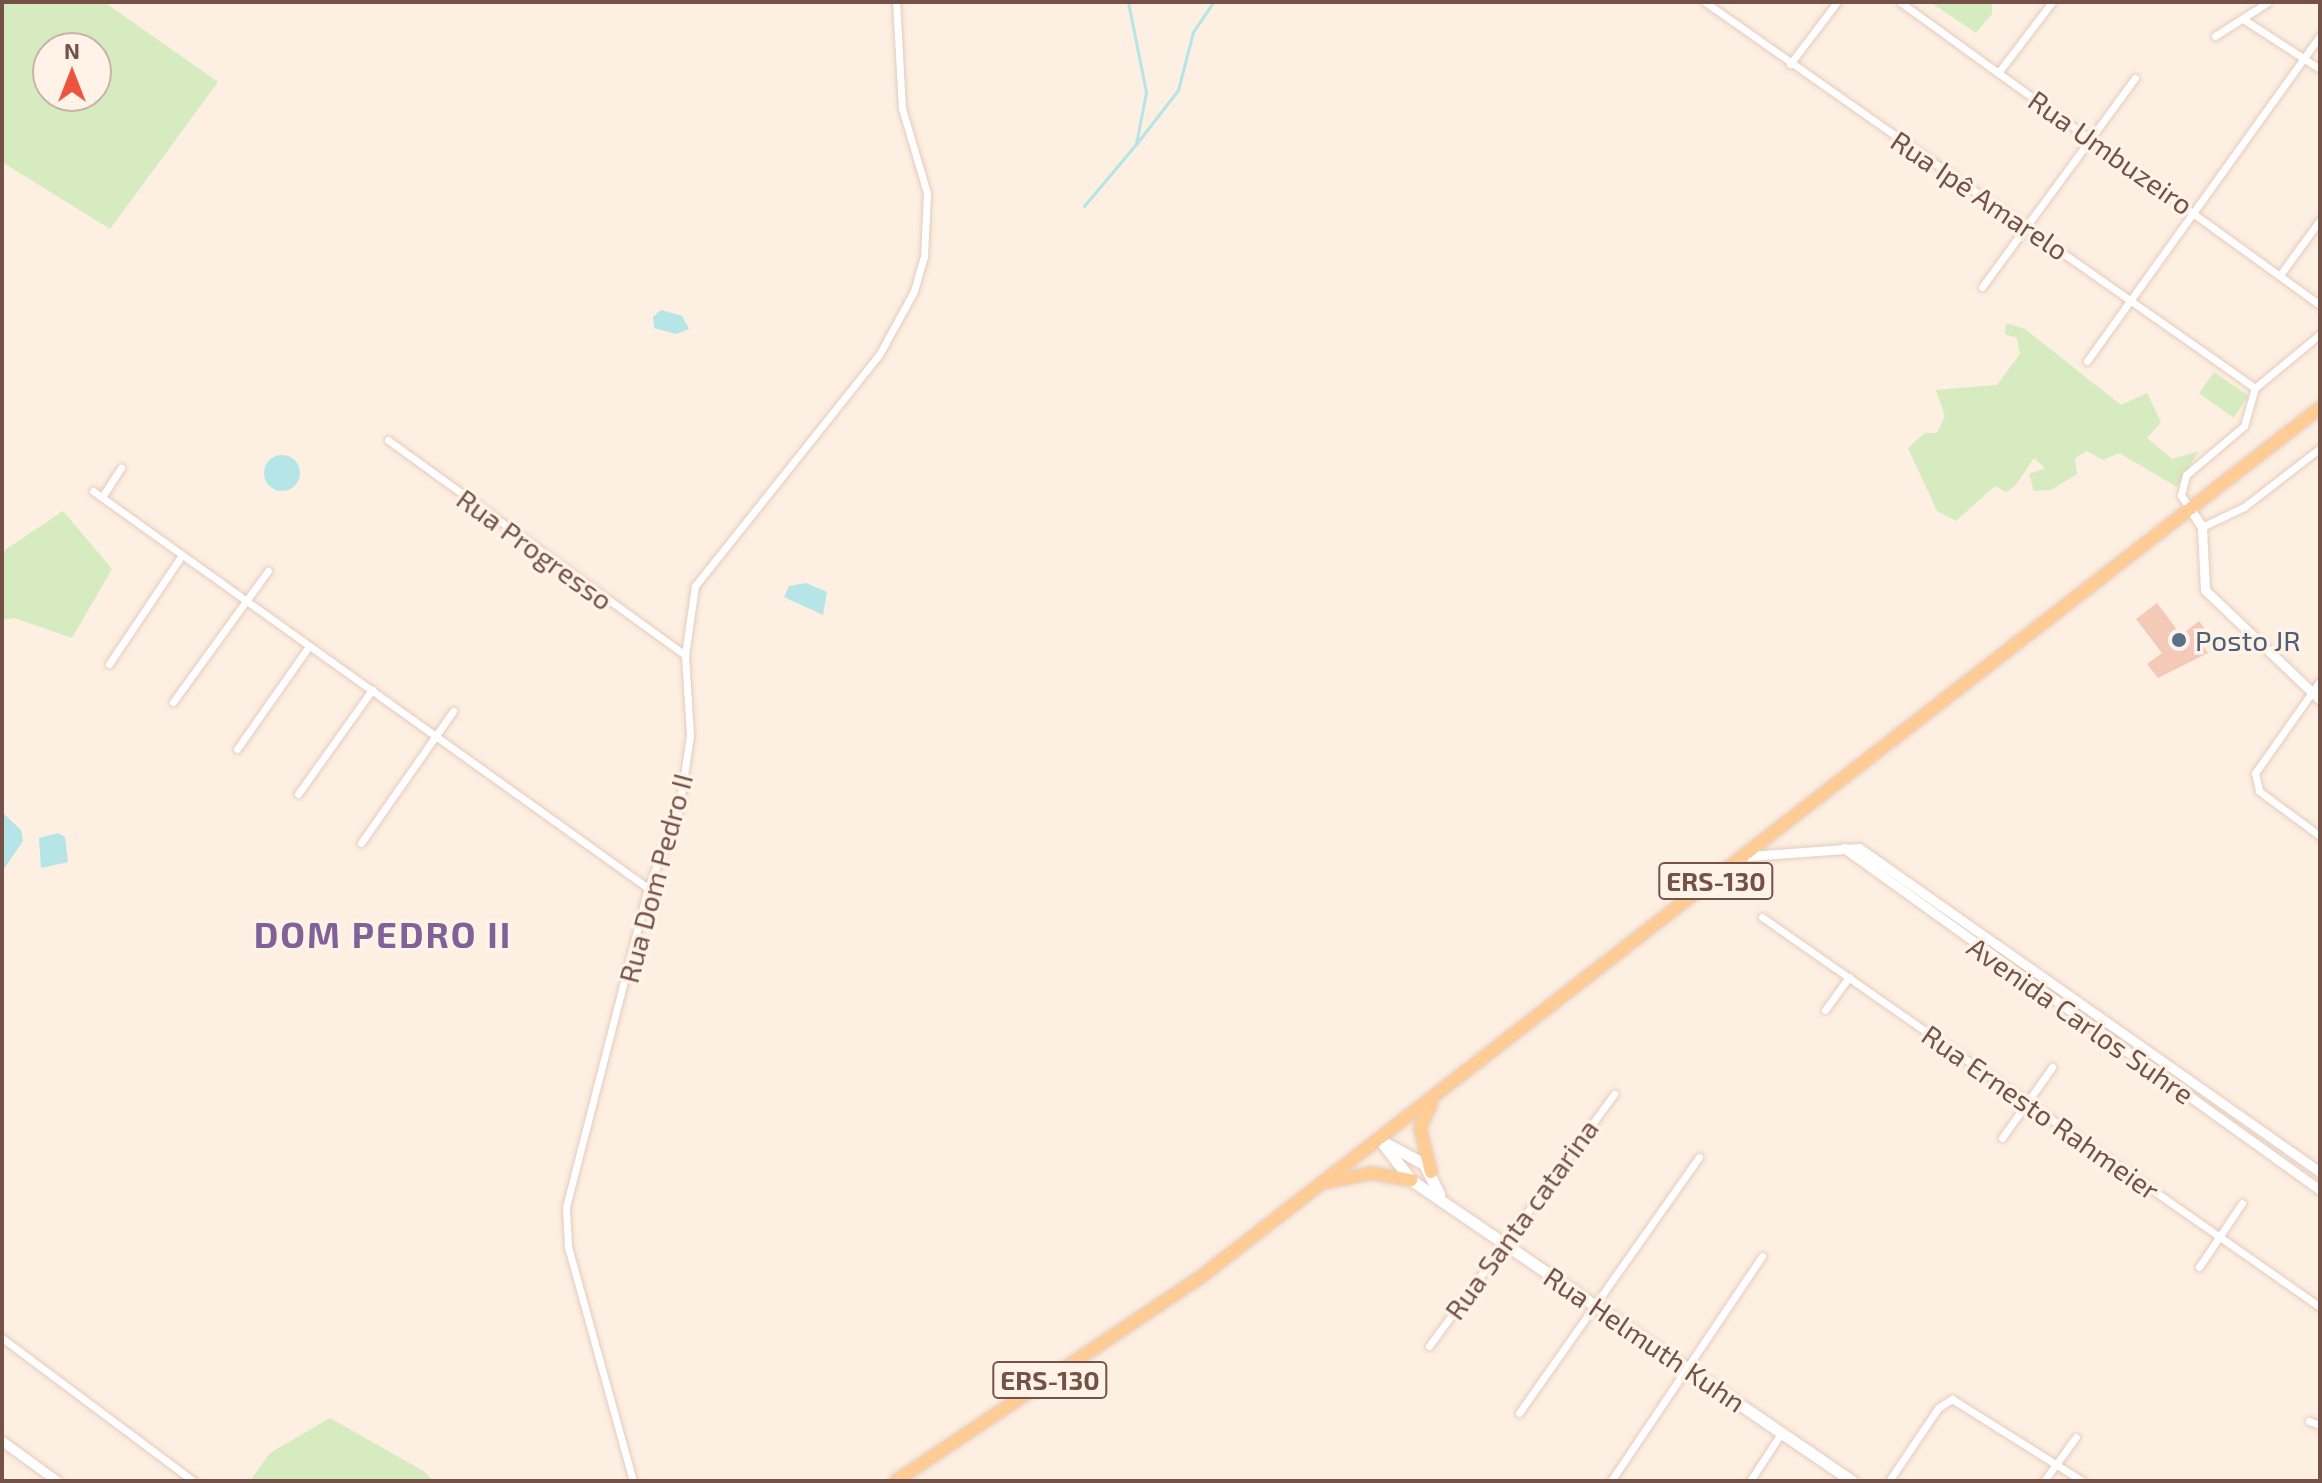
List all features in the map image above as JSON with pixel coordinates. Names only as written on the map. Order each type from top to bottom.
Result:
[{"type":"main road","name":"ERS-130","points":[[896,1481],[1202,1276],[1749,856],[2320,408]]},
{"type":"main road","points":[[1439,1194],[1420,1128],[1440,1093]]},
{"type":"main road","points":[[1380,1140],[1431,1172]]},
{"type":"main road","name":"Rua Helmuth Kuhn","points":[[1380,1140],[1411,1180],[1439,1194],[1500,1241],[1852,1481]]},
{"type":"main road","points":[[1311,1191],[1371,1173],[1411,1180]]},
{"type":"street","name":"Rua Dom Pedro II","points":[[633,1481],[571,1261],[566,1207],[648,888],[679,809],[690,735],[685,655],[695,586],[879,355],[914,291],[924,257],[927,193],[902,108],[896,2]]},
{"type":"street","name":"Rua Ipê Amarelo","points":[[1705,2],[1790,64],[2132,298],[2255,388]]},
{"type":"street","points":[[1790,64],[1837,2]]},
{"type":"street","name":"Rua Umbuzeiro","points":[[1900,2],[2194,210],[2320,305]]},
{"type":"street","points":[[1998,73],[2052,2]]},
{"type":"street","points":[[2215,36],[2268,2]]},
{"type":"street","points":[[2243,19],[2320,69]]},
{"type":"street","points":[[2087,361],[2320,35]]},
{"type":"street","points":[[1982,287],[2088,136],[2135,78]]},
{"type":"street","points":[[2280,275],[2320,220]]},
{"type":"street","points":[[2320,334],[2255,388],[2244,426],[2186,475],[2181,495],[2202,527],[2205,590],[2320,700]]},
{"type":"street","name":"Rua Progresso","points":[[388,440],[685,655]]},
{"type":"street","points":[[2202,527],[2223,521],[2320,448]]},
{"type":"street","points":[[102,497],[121,468]]},
{"type":"street","points":[[93,491],[648,888]]},
{"type":"street","points":[[109,664],[182,555]]},
{"type":"street","points":[[173,702],[268,571]]},
{"type":"street","points":[[237,749],[309,646]]},
{"type":"street","points":[[2320,681],[2255,773],[2255,785],[2320,836]]},
{"type":"street","points":[[298,794],[372,690]]},
{"type":"street","points":[[361,843],[453,711]]},
{"type":"street","name":"Avenida Carlos Suhre","points":[[1844,848],[2085,1025],[2320,1190]]},
{"type":"street","name":"Avenida Carlos Suhre","points":[[1749,856],[1859,848],[2320,1172]]},
{"type":"street","name":"Rua Ernesto Rahmeier","points":[[1762,917],[2320,1307]]},
{"type":"street","points":[[1825,1010],[1849,977]]},
{"type":"street","points":[[2085,1025],[2093,1013]]},
{"type":"street","points":[[2002,1138],[2052,1067]]},
{"type":"street","name":"Rua Santa catarina","points":[[1429,1346],[1500,1241],[1614,1094]]},
{"type":"street","points":[[2272,1156],[2281,1145]]},
{"type":"street","points":[[1519,1413],[1699,1157]]},
{"type":"street","points":[[2199,1267],[2242,1203]]},
{"type":"street","points":[[1611,1481],[1762,1256]]},
{"type":"street","points":[[2,1338],[193,1481]]},
{"type":"street","points":[[1889,1481],[1938,1408],[1952,1399],[1963,1403],[2082,1481]]},
{"type":"street","points":[[2309,1421],[2320,1425]]},
{"type":"street","points":[[1750,1481],[1782,1432]]},
{"type":"street","points":[[2044,1481],[2076,1437]]},
{"type":"street","points":[[2,1441],[57,1481]]},
{"type":"green space","points":[[2,2],[104,2],[218,82],[110,229],[2,162]]},
{"type":"green space","points":[[1930,2],[1992,2],[1992,14],[1976,33]]},
{"type":"green space","points":[[2006,323],[2025,329],[2121,405],[2147,393],[2161,422],[2147,438],[2172,459],[2199,451],[2177,487],[2119,453],[2103,460],[2087,451],[2075,458],[2077,474],[2051,490],[2034,491],[2029,474],[2045,468],[2034,458],[2015,486],[2006,492],[1995,486],[1956,521],[1937,511],[1908,448],[1925,433],[1937,433],[1945,416],[1936,390],[1997,385],[2020,354],[2017,338],[2005,334]]},
{"type":"green space","points":[[2214,372],[2248,396],[2233,417],[2199,393]]},
{"type":"green space","points":[[63,511],[112,569],[72,638],[14,618],[2,620],[2,552]]},
{"type":"green space","points":[[330,1418],[425,1472],[433,1481],[250,1481],[270,1453]]},
{"type":"water","points":[[661,310],[682,316],[689,329],[676,334],[654,328],[653,317]]},
{"type":"water","points":[[282,455],[295,460],[300,473],[295,486],[282,491],[269,486],[264,473],[269,460]]},
{"type":"water","points":[[806,583],[827,592],[823,615],[784,597],[789,586]]},
{"type":"water","points":[[2,812],[21,830],[23,841],[3,870]]},
{"type":"water","points":[[58,833],[65,837],[68,862],[41,868],[39,838]]},
{"type":"building","name":"Posto JR","points":[[2157,603],[2181,635],[2199,621],[2210,636],[2201,643],[2208,653],[2158,678],[2147,664],[2162,653],[2136,619]]},
{"type":"waterway","points":[[1084,206],[1136,144],[1146,92],[1128,2]]},
{"type":"waterway","points":[[1137,143],[1178,90],[1193,32],[1213,2]]},
{"type":"place","name":"Posto JR","points":[[2179,640]]},
{"type":"district","name":"DOM PEDRO II","points":[[383,934]]}]
